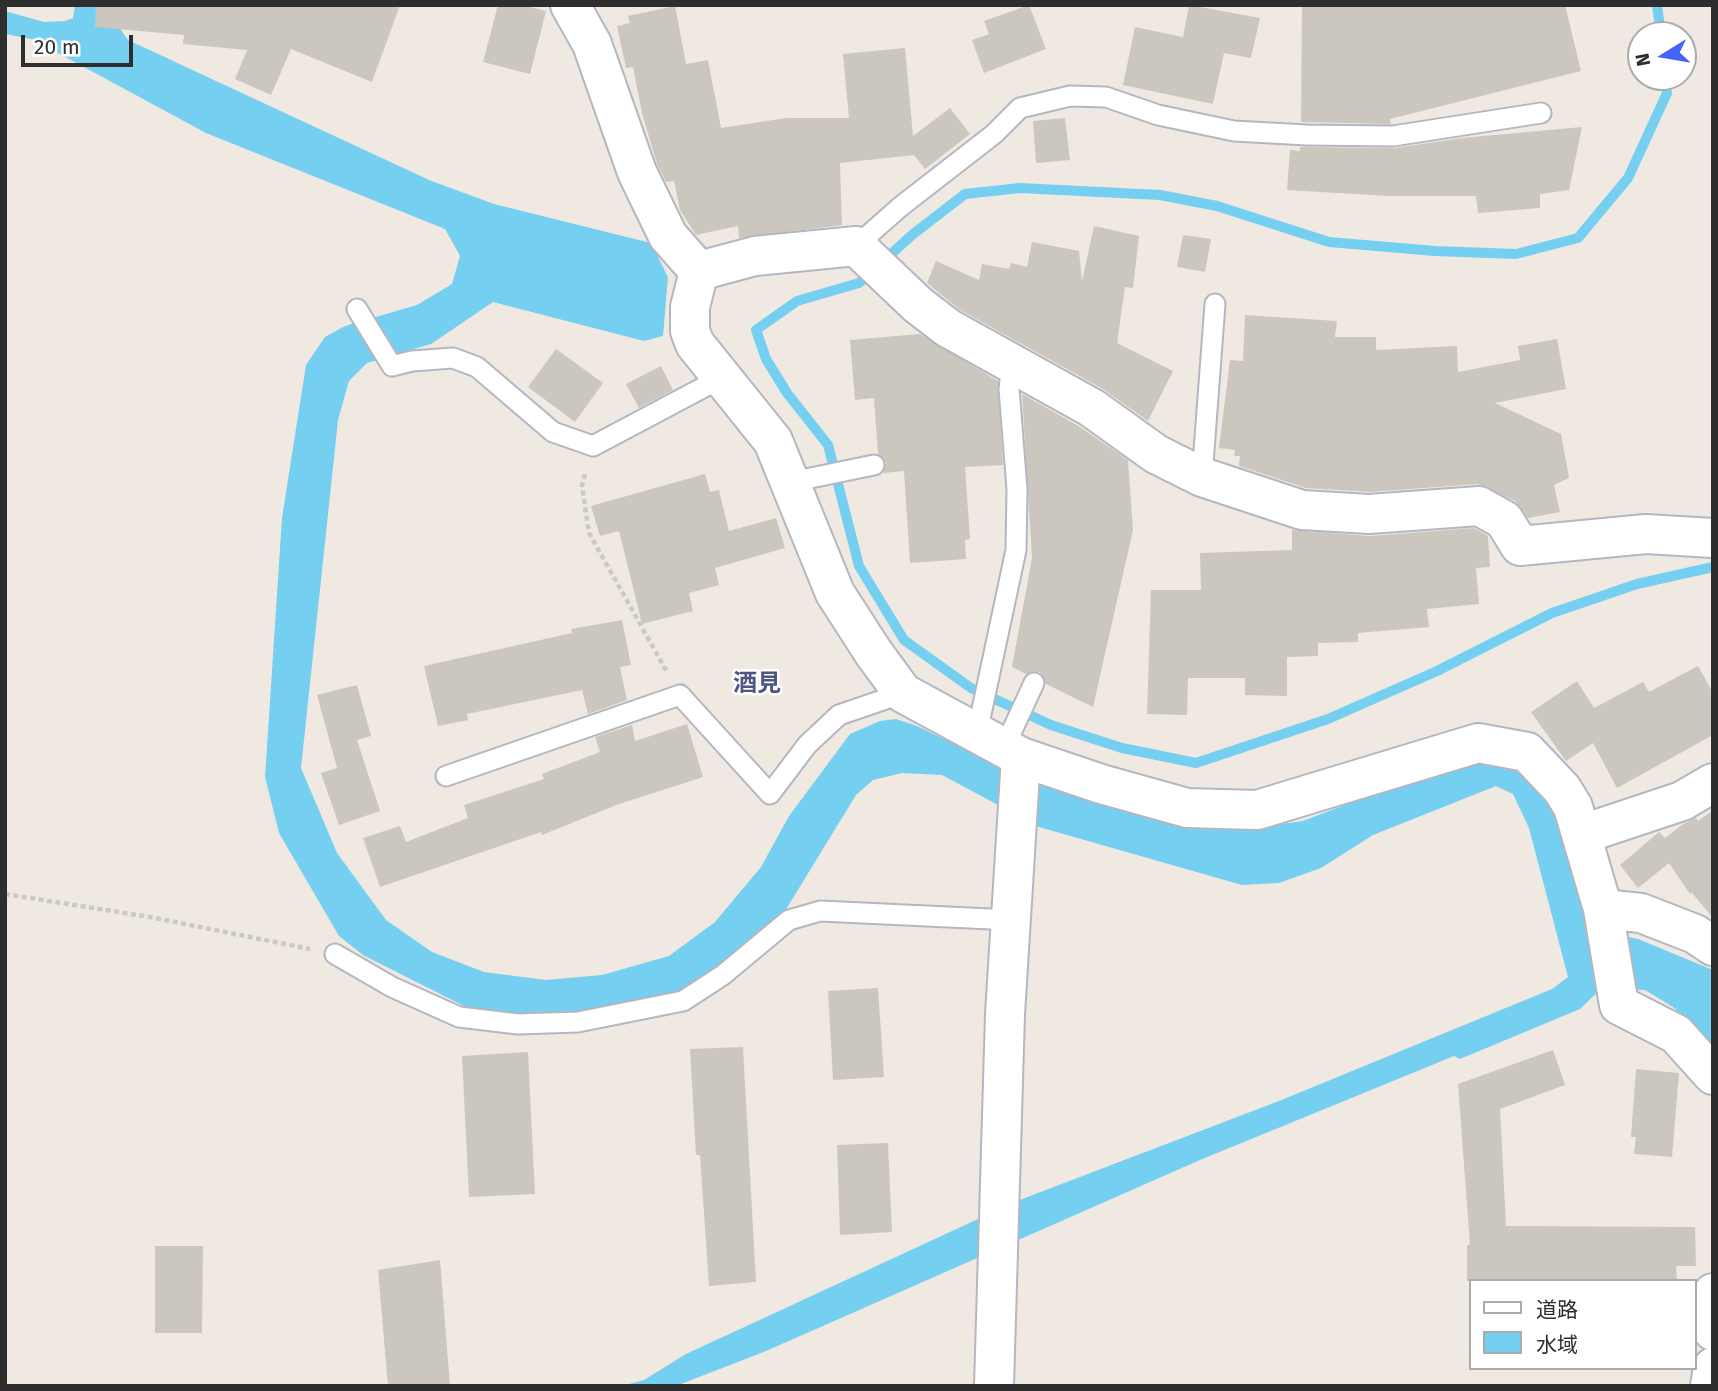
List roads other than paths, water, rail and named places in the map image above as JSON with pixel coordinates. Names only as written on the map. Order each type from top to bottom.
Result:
[{"type":"street","points":[[570,5],[593,44],[637,172],[657,214],[668,236],[699,271]]},
{"type":"street","points":[[699,271],[755,256],[856,246],[918,305],[948,328],[1080,401],[1156,454],[1202,477],[1302,510],[1369,514],[1479,506],[1504,520],[1520,546],[1646,534],[1713,538]]},
{"type":"street","points":[[699,271],[690,307],[690,331],[695,344],[773,441],[835,593],[903,693],[1000,746],[1101,784],[1188,808],[1257,810],[1478,743],[1527,752],[1562,789],[1573,807],[1583,834],[1602,909],[1619,1006],[1676,1034],[1713,1075]]},
{"type":"street","points":[[994,1386],[1003,1066],[1012,920],[1000,746]]},
{"type":"street","points":[[1583,834],[1682,801],[1713,783]]},
{"type":"street","points":[[1602,909],[1641,913],[1695,934],[1713,946]]},
{"type":"street","points":[[1713,1293],[1713,1331]]},
{"type":"street","points":[[1710,1386],[1713,1367]]},
{"type":"lane","points":[[856,246],[900,207],[985,141],[1020,108],[1070,96],[1106,97],[1158,115],[1234,131],[1307,135],[1393,136],[1541,113]]},
{"type":"lane","points":[[1202,477],[1216,304]]},
{"type":"lane","points":[[357,309],[392,366],[412,361],[453,358],[477,367],[553,432],[593,446],[723,377]]},
{"type":"lane","points":[[1000,746],[1016,550],[1017,489],[1009,389],[1013,366]]},
{"type":"lane","points":[[791,482],[874,465]]},
{"type":"lane","points":[[1000,746],[1034,683]]},
{"type":"lane","points":[[446,776],[680,695],[770,794],[807,746],[839,715],[903,693]]},
{"type":"lane","points":[[335,954],[392,987],[459,1017],[518,1024],[578,1022],[642,1012],[683,1001],[723,975],[789,920],[820,911],[1012,920]]},
{"type":"water","points":[[75,5],[122,5],[121,30],[128,40],[429,180],[494,204],[651,243],[668,277],[663,336],[644,341],[493,302],[431,344],[367,363],[349,381],[338,420],[301,768],[337,853],[386,920],[432,952],[484,972],[546,980],[602,975],[669,956],[715,922],[761,867],[789,816],[850,734],[880,721],[896,719],[917,726],[1000,766],[1250,828],[1303,821],[1470,757],[1525,769],[1548,787],[1590,929],[1638,939],[1713,970],[1713,1043],[1673,1007],[1645,990],[1602,988],[1580,1009],[1460,1059],[1454,1056],[1200,1160],[766,1351],[676,1386],[622,1386],[644,1380],[686,1354],[1017,1201],[1279,1101],[1552,989],[1568,977],[1529,828],[1513,794],[1496,786],[1373,835],[1321,868],[1279,883],[1242,885],[1039,827],[942,775],[902,773],[873,780],[856,795],[785,911],[767,932],[693,986],[666,997],[607,1010],[502,1015],[464,1006],[363,955],[339,936],[279,833],[265,777],[282,518],[306,365],[325,337],[345,326],[417,305],[452,284],[460,256],[445,229],[206,133],[58,53],[47,42],[5,34],[5,11],[44,22],[65,21],[73,18]]},
{"type":"waterway","points":[[1657,5],[1659,21]]},
{"type":"waterway","points":[[1667,91],[1628,178],[1578,238],[1516,254],[1435,251],[1329,242],[1217,206],[1160,195],[1020,188],[965,194],[912,235],[859,283],[797,301],[756,330],[766,359],[787,393],[828,445],[859,566],[904,640],[971,688],[1051,725],[1122,748],[1196,763],[1328,719],[1437,671],[1552,613],[1637,584],[1713,567]]},
{"type":"district","name":"酒見","points":[[757,684]]}]
